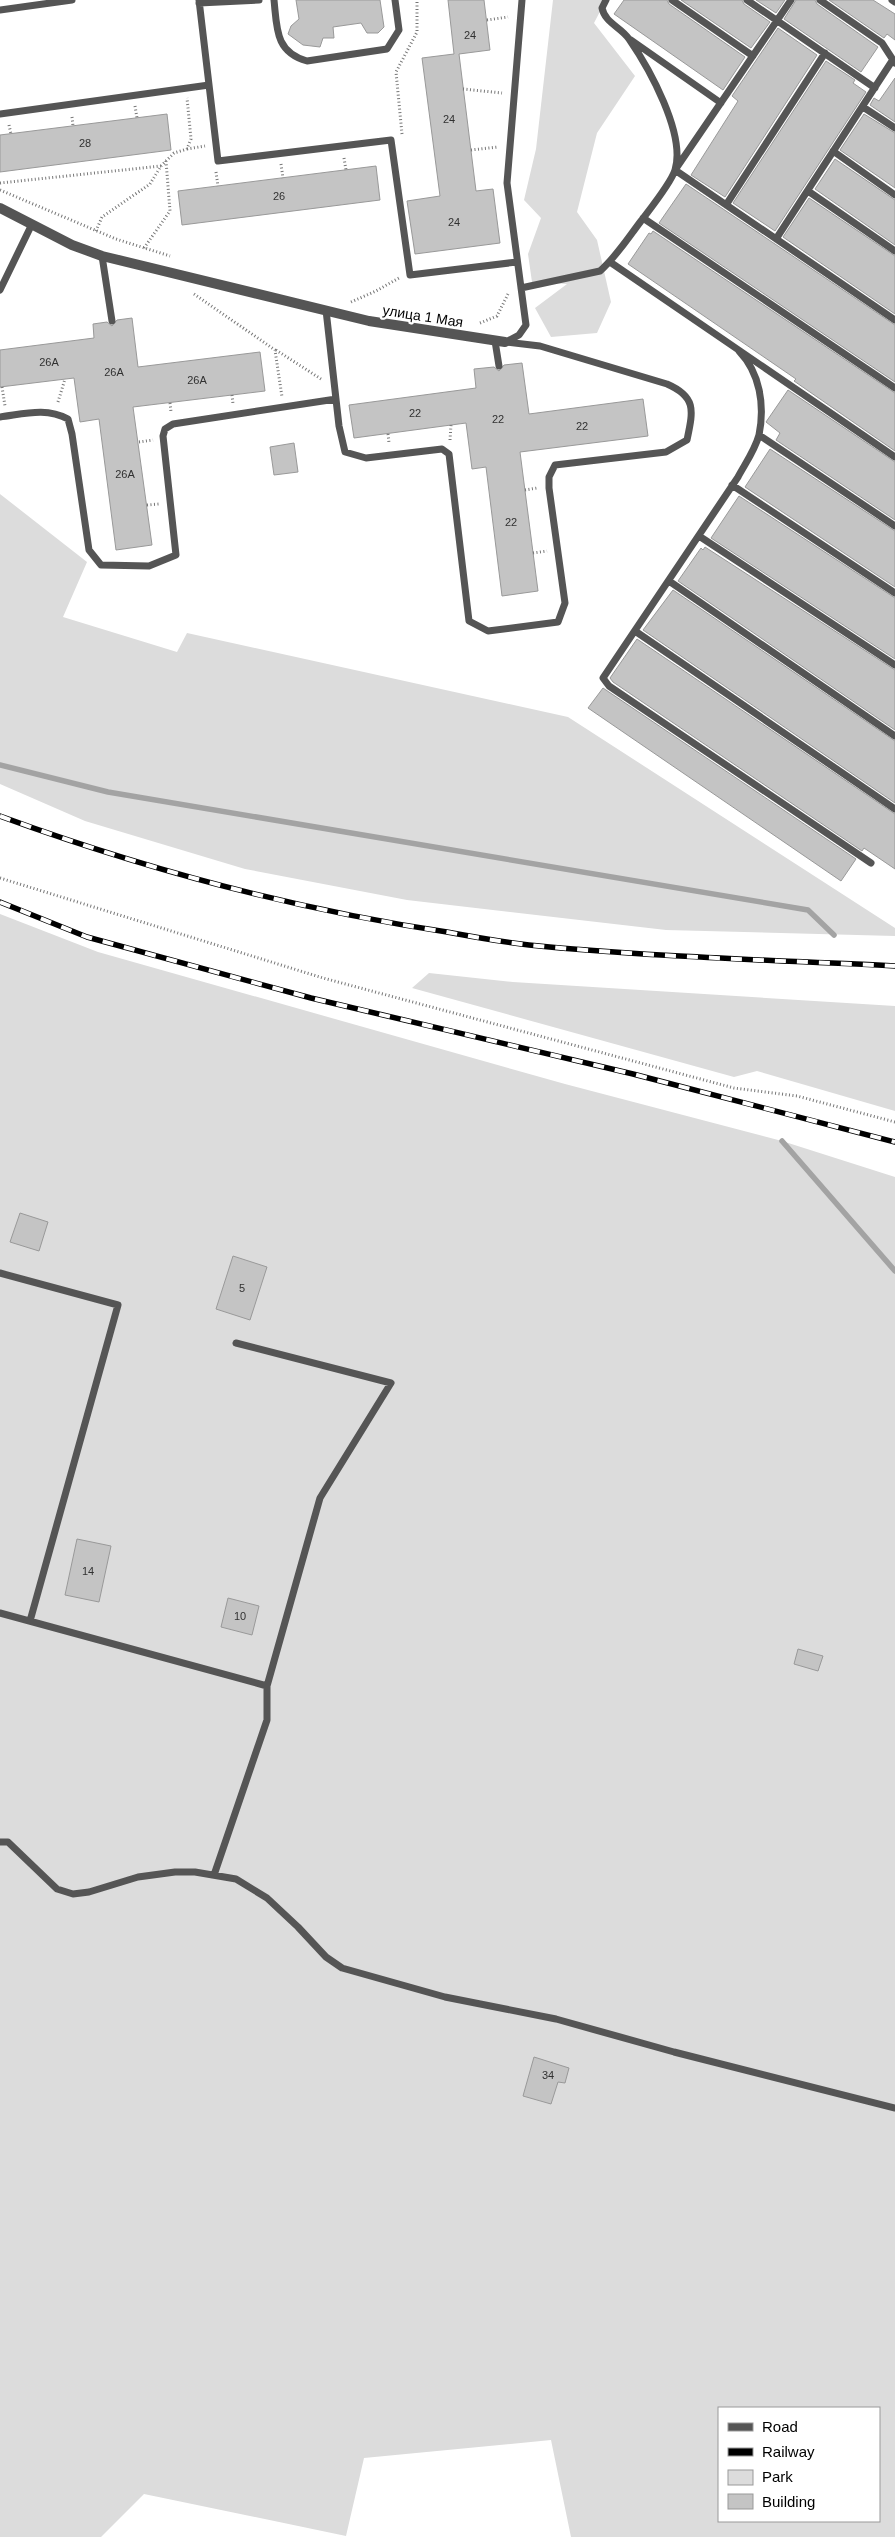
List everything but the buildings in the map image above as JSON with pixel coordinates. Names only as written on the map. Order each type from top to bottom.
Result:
[{"type":"street","name":"улица 1 Мая","points":[[0,208],[72,246],[102,256],[369,321],[500,341]]},
{"type":"lane","points":[[0,10],[72,0]]},
{"type":"lane","points":[[259,0],[199,1],[218,161],[392,140],[410,276],[517,262]]},
{"type":"lane","points":[[274,0],[278,38],[295,58],[307,61],[387,49],[399,30],[395,0]]},
{"type":"lane","points":[[500,341],[519,335],[526,325],[507,183],[522,0]]},
{"type":"lane","points":[[606,0],[602,8],[605,17],[629,39],[721,103]]},
{"type":"lane","points":[[672,0],[753,56]]},
{"type":"lane","points":[[747,0],[875,88]]},
{"type":"lane","points":[[520,288],[600,271],[610,262],[643,218],[791,0]]},
{"type":"lane","points":[[776,239],[894,62],[882,43],[820,0]]},
{"type":"lane","points":[[629,39],[655,84],[673,126],[676,146],[675,170]]},
{"type":"lane","points":[[726,205],[825,53]]},
{"type":"lane","points":[[0,114],[209,85]]},
{"type":"lane","points":[[863,107],[895,128]]},
{"type":"lane","points":[[834,151],[895,195]]},
{"type":"lane","points":[[675,170],[895,320]]},
{"type":"lane","points":[[808,191],[895,251]]},
{"type":"lane","points":[[643,218],[895,388]]},
{"type":"lane","points":[[0,290],[32,224]]},
{"type":"lane","points":[[102,256],[112,321]]},
{"type":"lane","points":[[610,262],[895,457]]},
{"type":"lane","points":[[326,310],[334,387],[345,452],[366,458],[442,449],[449,454],[469,621],[488,631],[558,622],[565,603],[549,488],[549,477],[555,465],[666,452],[687,440],[692,420],[690,402],[684,391],[667,384],[540,346],[500,341]]},
{"type":"lane","points":[[499,366],[500,341]]},
{"type":"lane","points":[[739,351],[750,363],[757,378],[760,395],[759,435],[732,485],[699,536],[604,674],[605,682],[870,864]]},
{"type":"lane","points":[[3,417],[44,411],[55,412],[68,419],[72,434],[89,550],[102,565],[124,567],[149,566],[176,555],[163,436],[165,429],[173,424],[336,399]]},
{"type":"lane","points":[[759,435],[895,526]]},
{"type":"lane","points":[[732,485],[895,593]]},
{"type":"lane","points":[[699,536],[895,665]]},
{"type":"lane","points":[[669,582],[895,736]]},
{"type":"lane","points":[[635,631],[895,809]]},
{"type":"lane","points":[[0,1273],[118,1305],[30,1621]]},
{"type":"lane","points":[[214,1875],[266,1720],[267,1686],[320,1498],[391,1383],[236,1343]]},
{"type":"lane","points":[[0,1613],[267,1686]]},
{"type":"lane","points":[[0,1842],[8,1842],[57,1889],[73,1894],[89,1892],[138,1877],[175,1872],[195,1872],[236,1879],[267,1898],[326,1957],[342,1968],[445,1997],[556,2019],[674,2052],[895,2108]]},
{"type":"path","points":[[392,140],[403,139],[396,72],[417,32],[417,0]]},
{"type":"path","points":[[486,20],[521,15]]},
{"type":"path","points":[[186,88],[191,139],[187,149]]},
{"type":"path","points":[[463,89],[515,95]]},
{"type":"path","points":[[96,231],[102,217],[150,184],[161,166],[174,153],[216,145]]},
{"type":"path","points":[[471,150],[510,145]]},
{"type":"path","points":[[144,248],[170,211],[166,161]]},
{"type":"path","points":[[0,183],[161,166]]},
{"type":"path","points":[[0,190],[96,231],[171,256]]},
{"type":"path","points":[[476,325],[497,316],[509,295],[506,263]]},
{"type":"path","points":[[349,303],[376,292],[410,271]]},
{"type":"path","points":[[189,290],[275,350],[334,387]]},
{"type":"path","points":[[275,350],[282,408]]},
{"type":"path","points":[[55,412],[65,379]]},
{"type":"path","points":[[2,387],[3,417]]},
{"type":"path","points":[[0,878],[332,981],[734,1088],[797,1096],[895,1122]]},
{"type":"green space","points":[[553,0],[606,0],[594,23],[635,76],[597,133],[577,212],[597,240],[611,302],[597,333],[551,337],[535,308],[567,284],[532,282],[528,254],[541,218],[524,200],[536,149]]},
{"type":"green space","points":[[0,494],[87,562],[63,617],[177,652],[187,633],[568,717],[895,928],[895,936],[666,930],[407,900],[245,869],[85,821],[0,784]]},
{"type":"green space","points":[[0,914],[98,952],[565,1084],[782,1141],[895,1177],[895,2537],[571,2537],[551,2440],[364,2458],[346,2536],[144,2494],[101,2537],[0,2537]]},
{"type":"green space","points":[[429,973],[513,982],[895,1006],[895,1111],[757,1071],[734,1077],[412,988]]},
{"type":"waterway","points":[[0,765],[108,792],[808,910],[834,935]]},
{"type":"waterway","points":[[782,1141],[895,1271]]},
{"type":"railway","points":[[0,816],[165,870],[277,899],[390,923],[529,945],[712,958],[895,966]]},
{"type":"railway","points":[[0,902],[87,937],[311,998],[633,1074],[895,1142]]}]
